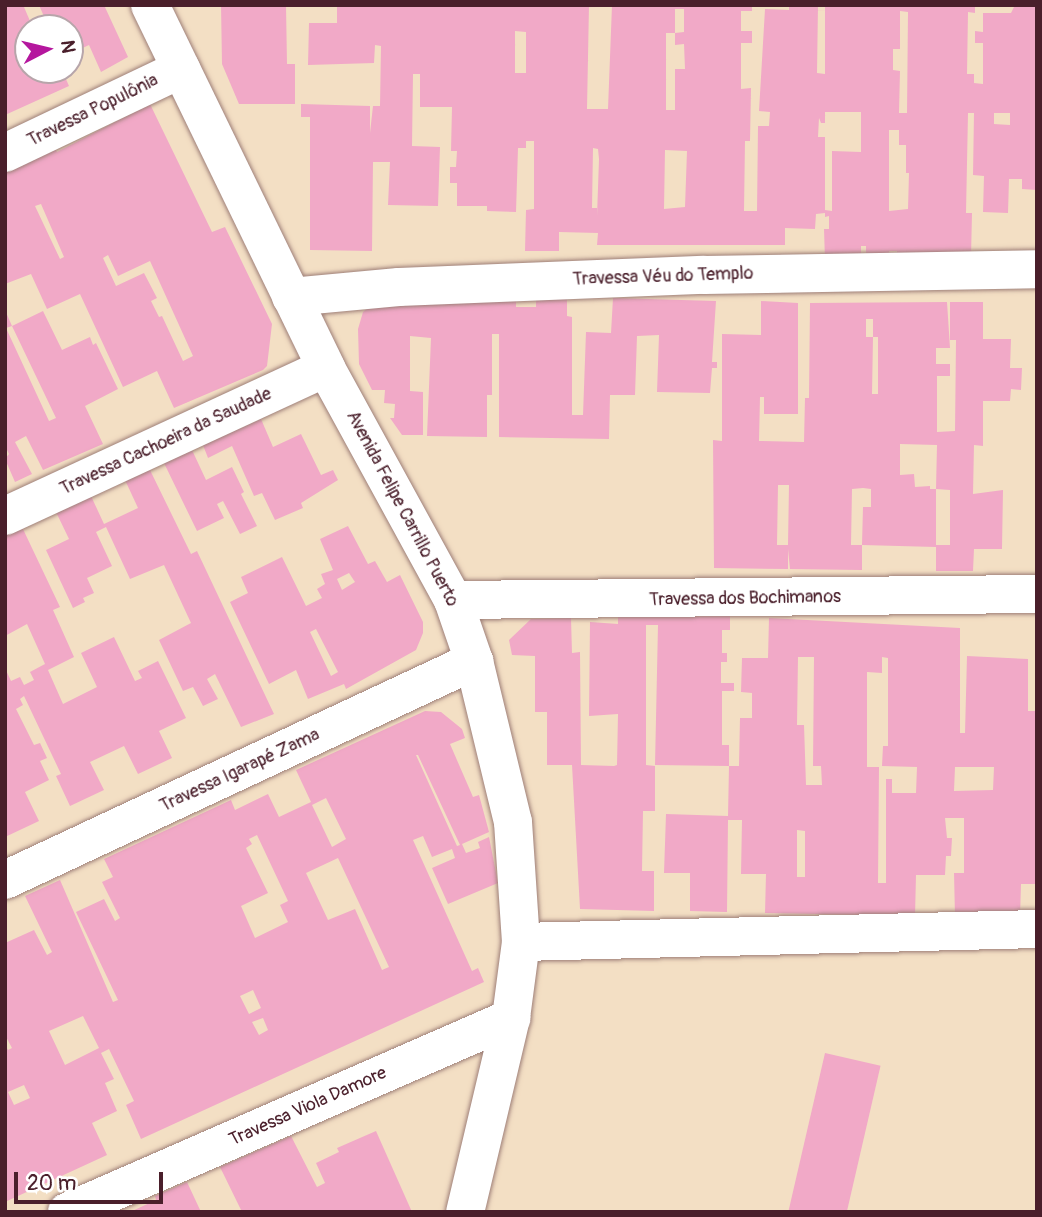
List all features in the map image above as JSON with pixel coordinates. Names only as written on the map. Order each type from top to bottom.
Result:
[{"type":"street","name":"Avenida Felipe Carrillo Puerto","points":[[150,5],[326,368],[453,600],[474,662],[513,822],[521,942],[511,1018],[465,1212]]},
{"type":"street","name":"Travessa Populônia","points":[[5,153],[181,69]]},
{"type":"street","name":"Travessa Véu do Templo","points":[[291,297],[399,287],[690,276],[1037,269]]},
{"type":"street","name":"Travessa Cachoeira da Saudade","points":[[5,516],[326,368]]},
{"type":"street","name":"Travessa dos Bochimanos","points":[[453,600],[1037,594]]},
{"type":"street","name":"Travessa Igarapé Zama","points":[[5,880],[474,662]]},
{"type":"street","points":[[521,942],[1037,929]]},
{"type":"street","name":"Travessa Viola Damore","points":[[67,1212],[511,1018]]},
{"type":"building","points":[[5,5],[28,5],[24,7],[27,14],[14,14],[14,84],[69,86],[5,115]]},
{"type":"building","points":[[39,5],[104,5],[128,57],[101,72],[89,45],[84,47],[84,14],[43,14]]},
{"type":"building","points":[[221,5],[286,5],[287,64],[295,64],[295,104],[239,104],[222,64]]},
{"type":"building","points":[[337,5],[589,5],[587,109],[608,109],[612,5],[752,5],[752,11],[741,11],[741,31],[752,31],[752,43],[741,43],[741,89],[751,88],[750,141],[745,141],[744,211],[757,211],[758,126],[769,126],[770,112],[759,111],[765,9],[789,10],[789,5],[818,5],[817,73],[825,74],[825,5],[975,5],[975,13],[968,12],[967,74],[974,74],[974,83],[983,84],[983,43],[975,43],[975,31],[983,32],[983,13],[1011,13],[1015,5],[1037,5],[1037,190],[1022,189],[1022,179],[1009,179],[1008,213],[983,212],[984,176],[973,175],[974,113],[968,113],[966,213],[972,213],[971,258],[896,259],[897,251],[889,251],[889,259],[866,260],[866,246],[861,246],[861,260],[825,260],[824,229],[829,229],[829,216],[825,217],[825,213],[816,214],[815,229],[785,228],[785,245],[597,245],[598,233],[559,232],[559,251],[525,251],[526,210],[534,209],[534,141],[526,141],[526,148],[518,148],[516,212],[487,211],[487,206],[457,206],[457,183],[450,183],[450,167],[456,167],[457,151],[451,151],[452,107],[420,107],[420,74],[413,74],[412,146],[440,147],[438,206],[388,205],[390,162],[373,162],[372,251],[310,250],[310,117],[301,117],[301,104],[370,106],[370,133],[373,106],[380,106],[381,46],[375,45],[374,63],[308,65],[309,23],[337,23]],"holes":[[[675,9],[684,9],[684,32],[675,33]],[[900,11],[908,12],[907,113],[899,113],[900,71],[893,70],[893,49],[900,49]],[[515,31],[526,32],[526,73],[515,73]],[[666,33],[675,33],[675,45],[684,44],[685,69],[675,69],[675,110],[666,110]],[[825,112],[861,112],[861,152],[832,151],[832,211],[825,210],[825,137],[818,137],[819,118],[821,123],[825,123]],[[994,113],[1010,113],[1010,125],[994,124]],[[889,130],[899,130],[899,145],[906,145],[906,173],[909,173],[908,209],[889,211]],[[593,148],[598,149],[599,159],[597,216],[597,208],[592,208]],[[665,150],[687,151],[685,207],[664,209]]]},
{"type":"building","points":[[150,104],[212,232],[225,227],[272,324],[267,366],[263,370],[174,408],[157,371],[123,387],[80,294],[47,309],[31,274],[5,284],[5,170],[54,146],[57,152]],"holes":[[[41,204],[64,257],[60,259],[35,206]],[[108,255],[118,276],[150,261],[193,356],[183,361],[162,316],[159,317],[151,301],[157,298],[144,273],[116,286],[103,258]]]},
{"type":"building","points":[[516,297],[516,307],[536,307],[536,297],[567,297],[567,316],[572,317],[572,415],[583,415],[586,332],[611,333],[613,298],[716,301],[712,362],[717,362],[717,368],[712,368],[710,393],[657,392],[659,335],[637,336],[635,395],[610,395],[609,439],[499,437],[499,334],[492,334],[492,395],[487,395],[487,437],[427,436],[431,338],[410,336],[410,391],[423,392],[423,435],[402,435],[390,418],[394,418],[395,404],[384,403],[385,390],[372,390],[359,364],[358,329],[363,312],[372,304]]},
{"type":"building","points":[[761,301],[798,303],[798,414],[764,414],[764,397],[760,397],[759,441],[804,442],[805,398],[809,398],[810,303],[947,302],[950,348],[936,348],[936,364],[950,364],[950,376],[937,376],[937,432],[955,431],[956,340],[950,340],[950,302],[983,302],[983,339],[1011,339],[1010,368],[1022,368],[1021,390],[1011,389],[1010,401],[983,401],[983,446],[974,445],[973,494],[1003,490],[1002,549],[974,549],[973,571],[936,571],[936,547],[862,545],[862,570],[790,569],[788,549],[788,569],[714,568],[713,440],[722,441],[722,334],[761,335]],"holes":[[[866,319],[873,319],[873,337],[866,337]],[[873,337],[878,337],[878,394],[872,394]],[[900,444],[937,445],[936,489],[930,489],[930,486],[915,487],[914,474],[900,475]],[[778,485],[789,485],[788,545],[777,545]],[[852,489],[871,489],[871,507],[863,507],[862,545],[851,545]],[[936,489],[950,490],[950,545],[936,545]]]},
{"type":"building","points":[[5,310],[12,326],[43,311],[62,350],[90,337],[93,345],[96,343],[118,389],[85,406],[103,444],[43,470],[26,436],[15,442],[32,474],[15,482],[5,459],[9,454],[5,446]],"holes":[[[12,326],[56,418],[49,421],[6,328]]]},
{"type":"building","points":[[261,419],[273,447],[301,434],[321,475],[333,470],[338,480],[301,503],[303,508],[275,520],[262,493],[254,496],[232,446],[208,458],[203,445]]},
{"type":"building","points":[[192,450],[206,480],[232,467],[244,492],[241,494],[257,526],[240,534],[223,501],[217,504],[224,518],[197,531],[164,463]]},
{"type":"building","points":[[150,470],[191,554],[197,551],[274,714],[241,727],[215,674],[207,679],[218,699],[203,706],[193,687],[183,691],[159,640],[191,623],[164,565],[130,579],[106,527],[96,532],[112,566],[87,578],[94,593],[83,598],[85,602],[73,608],[46,550],[69,539],[56,512],[91,496],[104,524],[138,508],[125,480]]},
{"type":"building","points":[[348,526],[368,564],[375,561],[387,582],[400,575],[423,622],[423,633],[416,650],[346,689],[344,684],[308,699],[296,670],[269,684],[230,602],[248,593],[241,577],[282,557],[306,606],[322,598],[317,589],[325,584],[321,574],[333,570],[320,539]],"holes":[[[349,573],[355,582],[342,590],[337,579]],[[316,629],[338,672],[331,676],[310,632]]]},
{"type":"building","points":[[22,527],[60,607],[53,610],[74,657],[48,670],[63,704],[97,687],[81,653],[114,637],[135,681],[142,678],[138,671],[158,661],[186,718],[159,731],[172,758],[138,774],[124,746],[90,762],[104,790],[70,806],[56,776],[61,774],[24,696],[20,699],[23,705],[16,709],[34,745],[40,743],[47,758],[40,761],[49,780],[25,792],[39,821],[5,837],[5,668],[11,681],[20,677],[24,685],[34,680],[30,672],[45,664],[27,624],[5,636],[5,535]]},
{"type":"building","points":[[730,616],[730,630],[722,630],[722,653],[727,653],[727,662],[721,662],[721,683],[734,683],[734,691],[722,691],[722,745],[729,745],[729,766],[655,765],[658,625],[646,625],[646,765],[655,766],[655,811],[643,811],[642,871],[654,871],[654,911],[580,909],[572,765],[547,765],[547,712],[535,712],[535,656],[512,655],[509,640],[531,619],[571,618],[572,653],[580,652],[581,765],[614,766],[617,765],[618,714],[589,716],[590,622],[618,624],[618,617]]},
{"type":"building","points":[[769,618],[960,628],[960,733],[965,733],[967,656],[1028,659],[1028,711],[1037,711],[1037,884],[1021,884],[1020,917],[955,916],[954,873],[964,873],[964,818],[945,818],[947,838],[952,838],[951,856],[946,856],[945,875],[916,875],[915,916],[765,913],[766,874],[741,874],[742,820],[728,820],[727,912],[690,911],[690,873],[664,873],[666,814],[728,816],[729,766],[739,766],[740,718],[752,718],[752,693],[741,692],[742,658],[768,658]],"holes":[[[798,657],[814,657],[813,766],[821,766],[822,785],[806,785],[804,725],[797,725]],[[882,657],[888,658],[888,746],[883,746],[882,766],[917,767],[916,793],[892,793],[892,779],[886,779],[886,883],[878,883],[879,767],[867,767],[867,672],[882,673]],[[955,767],[994,767],[993,790],[954,791]],[[797,830],[805,831],[805,877],[797,877]]]},
{"type":"building","points":[[425,711],[441,712],[462,729],[465,738],[450,744],[473,797],[479,795],[489,832],[462,844],[466,853],[480,848],[478,842],[489,837],[498,883],[448,904],[432,868],[455,858],[452,849],[432,857],[423,836],[413,840],[472,971],[478,968],[484,982],[141,1139],[126,1105],[134,1101],[109,1049],[101,1053],[114,1079],[105,1083],[117,1111],[92,1123],[107,1155],[5,1202],[5,1045],[8,1050],[12,1048],[5,1035],[5,943],[34,930],[47,955],[52,952],[25,896],[60,880],[113,1002],[118,1000],[76,912],[104,899],[115,921],[120,918],[102,882],[113,877],[104,859],[231,800],[235,810],[268,794],[279,817],[311,802],[296,770]],"holes":[[[416,755],[418,755],[460,845],[457,846]],[[326,798],[346,839],[332,847],[312,805]],[[257,835],[288,901],[280,905],[288,922],[255,938],[241,906],[268,893],[246,848],[252,844],[249,839]],[[338,858],[389,967],[382,970],[355,909],[328,920],[306,873]],[[253,990],[261,1008],[249,1014],[240,996]],[[83,1016],[99,1048],[65,1065],[49,1031]],[[263,1018],[268,1030],[259,1035],[252,1022]],[[24,1085],[30,1098],[14,1105],[8,1092]]]},
{"type":"building","points":[[825,1053],[881,1066],[847,1212],[788,1212]]},
{"type":"building","points":[[376,1131],[412,1212],[242,1212],[220,1167],[291,1136],[317,1187],[325,1183],[316,1163],[339,1152],[337,1148]]},
{"type":"building","points":[[187,1182],[201,1212],[130,1212],[156,1200],[155,1196]]}]
